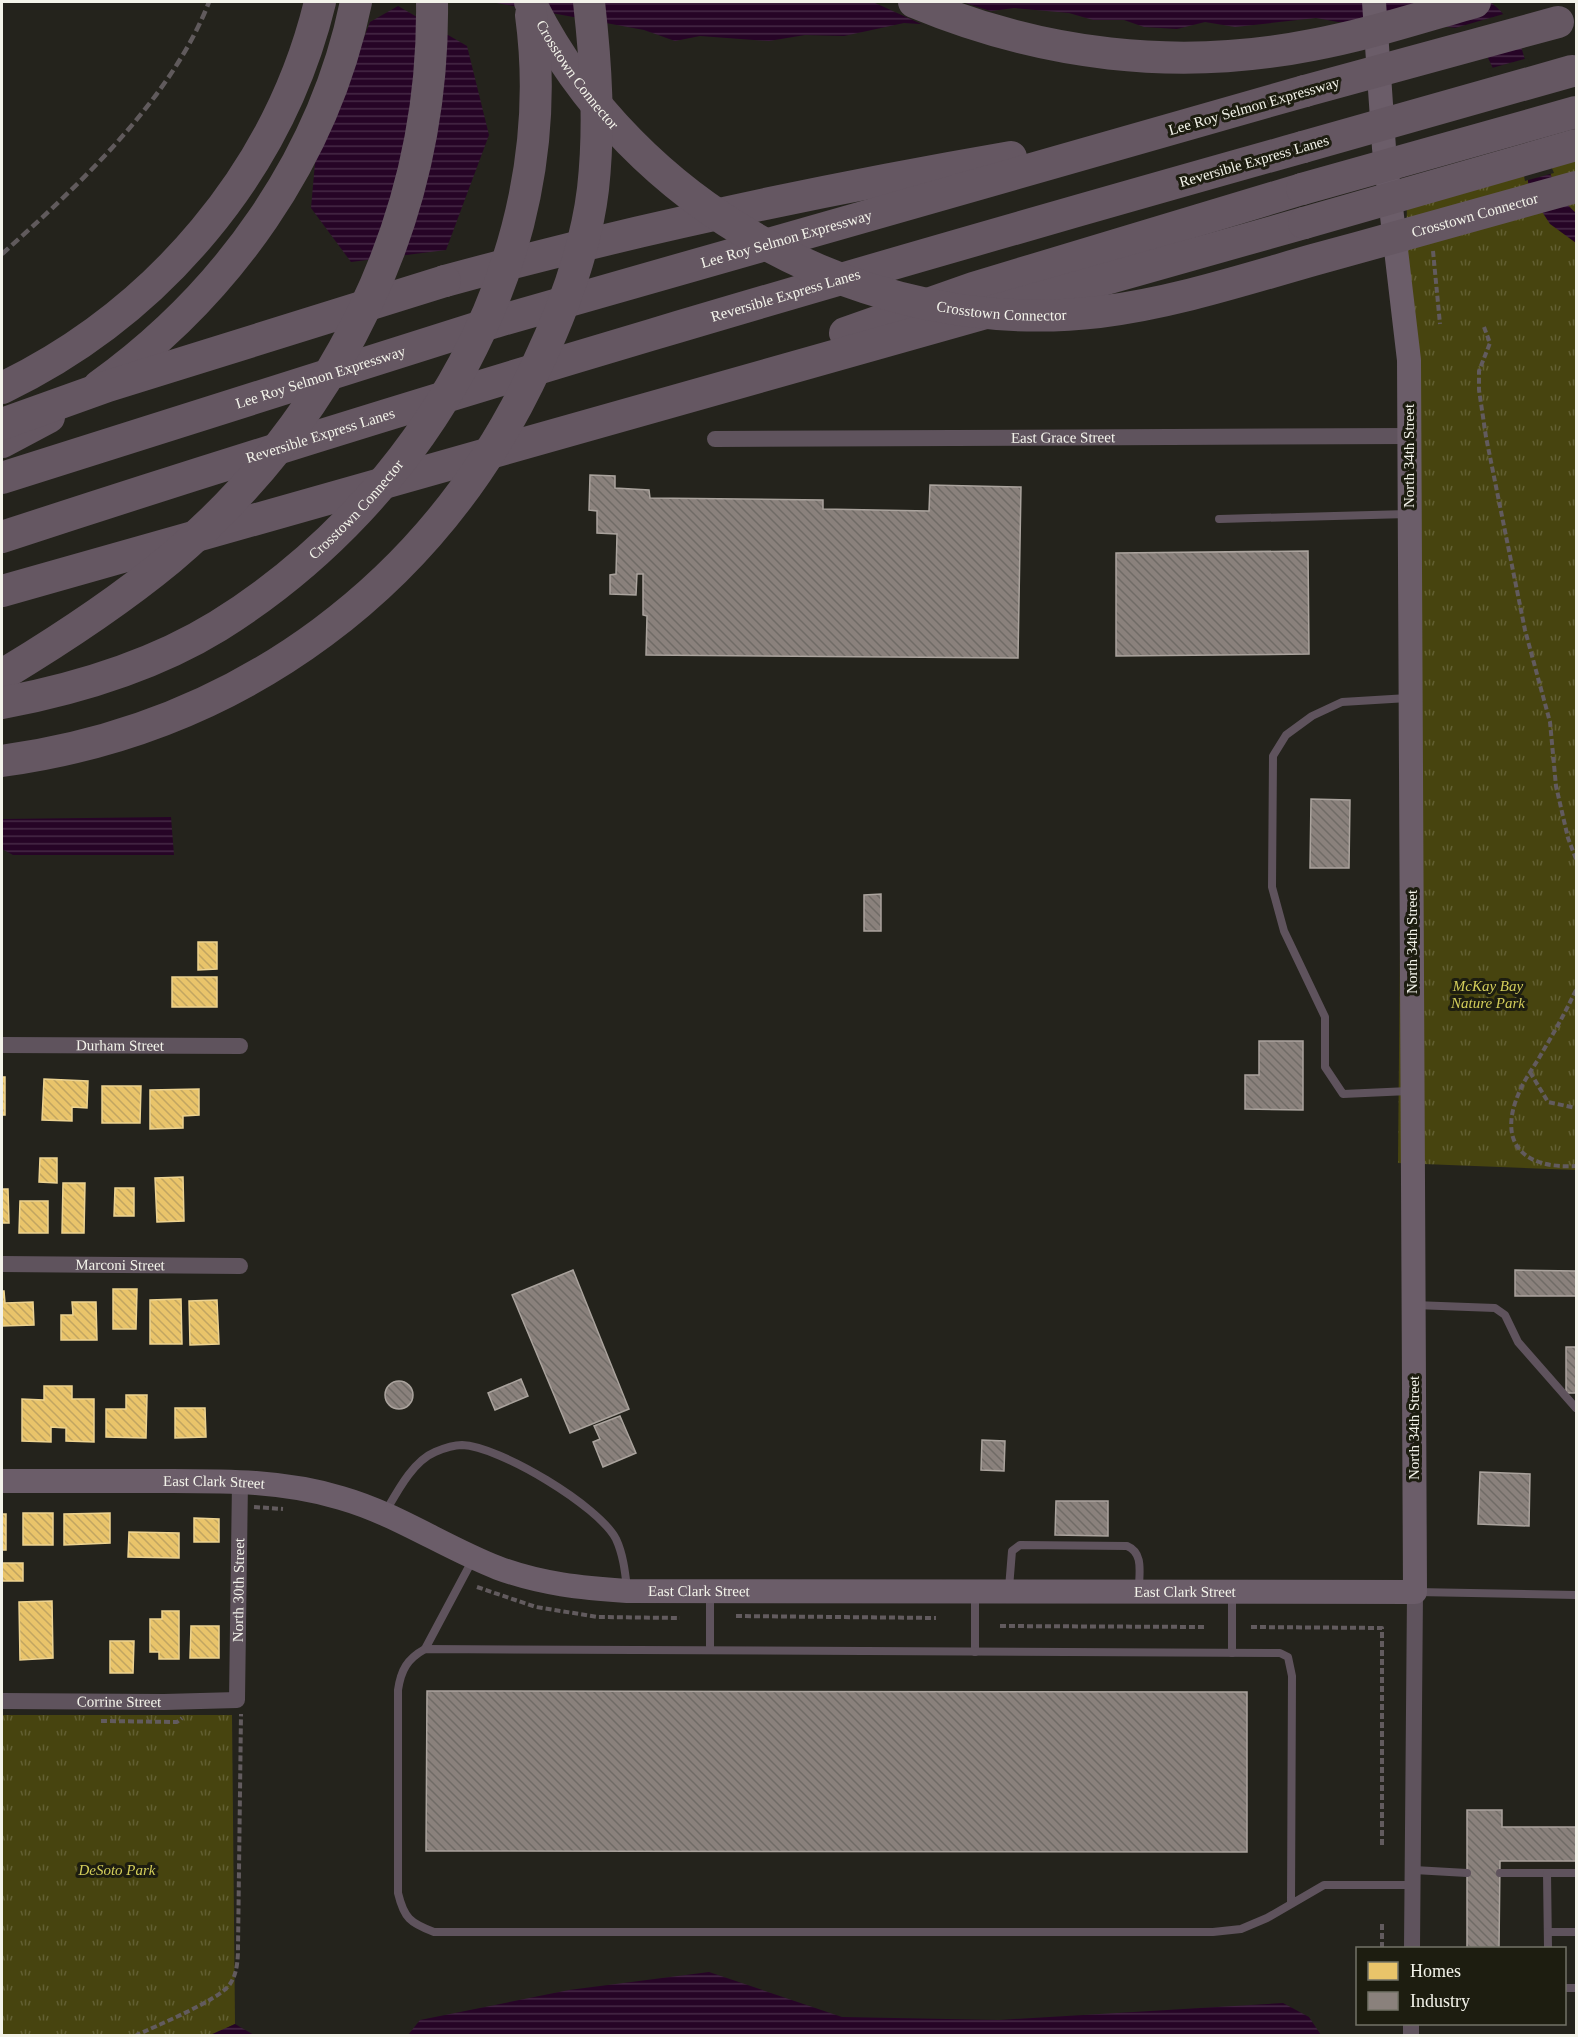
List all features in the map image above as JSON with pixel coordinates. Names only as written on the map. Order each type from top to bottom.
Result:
[{"type":"highway","points":[[2,388],[58,358],[115,319],[167,273],[210,224],[260,150],[288,94],[321,2]]},
{"type":"highway","points":[[2,442],[56,413],[120,371],[205,293],[265,218],[302,153],[328,98],[356,2]]},
{"type":"highway","points":[[2,675],[105,608],[169,559],[251,480],[286,439],[320,391],[350,342],[370,298],[400,216],[422,130],[430,60],[432,2]]},
{"type":"highway","name":"Crosstown Connector","points":[[529,2],[566,64],[600,108],[645,156],[699,202],[740,230],[796,261],[855,284],[928,304],[1008,314],[1070,314],[1130,307],[1219,287],[1576,187]]},
{"type":"highway","name":"Crosstown Connector","points":[[2,703],[74,687],[112,674],[167,652],[217,626],[275,586],[313,556],[374,494],[416,443],[451,387],[477,338],[500,281],[517,224],[528,170],[535,111],[536,55],[529,2]]},
{"type":"highway","points":[[2,761],[76,748],[118,736],[190,710],[248,682],[306,646],[372,593],[415,551],[466,489],[505,429],[529,383],[558,320],[576,261],[593,192],[597,138],[596,67],[589,2]]},
{"type":"highway","points":[[914,2],[988,29],[1057,47],[1112,55],[1184,59],[1246,55],[1311,46],[1475,2]]},
{"type":"highway","name":"Lee Roy Selmon Expressway","points":[[2,478],[495,322],[1145,136],[1570,19]]},
{"type":"highway","name":"Reversible Express Lanes","points":[[2,537],[224,464],[733,308],[1574,70]]},
{"type":"highway","points":[[706,392],[832,338],[951,295],[1302,189],[1576,112]]},
{"type":"highway","points":[[2,424],[142,375],[445,281],[630,232],[768,201],[1045,151],[1145,136]]},
{"type":"highway","points":[[2,591],[1304,224],[1576,145]]},
{"type":"street","name":"North 34th Street","points":[[1374,2],[1384,148],[1409,360],[1415,1592],[1412,1947]]},
{"type":"street","name":"East Grace Street","points":[[716,439],[1409,436]]},
{"type":"street","name":"Durham Street","points":[[2,1044],[240,1046]]},
{"type":"street","name":"Marconi Street","points":[[2,1264],[240,1266]]},
{"type":"street","name":"East Clark Street","points":[[2,1482],[240,1482],[288,1486],[329,1495],[385,1512],[475,1556],[531,1579],[572,1587],[627,1592],[1415,1592]]},
{"type":"street","name":"North 30th Street","points":[[237,1700],[240,1482]]},
{"type":"street","name":"Corrine Street","points":[[2,1701],[237,1700]]},
{"type":"lane","points":[[1219,519],[1410,514]]},
{"type":"lane","points":[[1411,698],[1342,702],[1312,716],[1286,735],[1273,756],[1272,887],[1284,931],[1325,1017],[1324,1067],[1343,1094],[1413,1091]]},
{"type":"lane","points":[[1414,1305],[1495,1308],[1505,1315],[1518,1342],[1576,1408]]},
{"type":"lane","points":[[385,1512],[404,1479],[433,1452],[462,1445],[499,1454],[542,1477],[600,1517],[616,1538],[623,1558],[627,1592]]},
{"type":"lane","points":[[1009,1591],[1012,1551],[1020,1545],[1032,1545],[1132,1548],[1139,1559],[1139,1592]]},
{"type":"lane","points":[[425,1649],[475,1556]]},
{"type":"lane","points":[[975,1591],[975,1652]]},
{"type":"lane","points":[[710,1592],[710,1650]]},
{"type":"lane","points":[[1232,1592],[1232,1653]]},
{"type":"lane","points":[[1415,1592],[1576,1595]]},
{"type":"lane","points":[[1291,1903],[1292,1666],[1288,1657],[1280,1653],[425,1649],[410,1657],[400,1674],[396,1868],[402,1909],[413,1924],[434,1932],[1213,1932],[1241,1929],[1267,1918],[1324,1885],[1467,1873]]},
{"type":"lane","points":[[1500,1873],[1576,1873]]},
{"type":"lane","points":[[1547,1873],[1548,1947]]},
{"type":"lane","points":[[1548,1932],[1576,1932]]},
{"type":"path","points":[[1432,244],[1440,324]]},
{"type":"path","points":[[1484,327],[1490,343],[1479,371],[1479,390],[1486,437],[1525,630],[1550,722],[1556,786],[1568,838],[1576,859]]},
{"type":"path","points":[[1576,990],[1530,1072],[1512,1111],[1510,1131],[1514,1146],[1524,1155],[1554,1166],[1576,1166]]},
{"type":"path","points":[[1530,1072],[1548,1102],[1576,1108]]},
{"type":"path","points":[[251,1506],[290,1510]]},
{"type":"path","points":[[736,1616],[936,1618]]},
{"type":"path","points":[[1000,1626],[1206,1627]]},
{"type":"path","points":[[1251,1627],[1382,1628],[1382,1845]]},
{"type":"path","points":[[135,2036],[211,1999],[229,1987],[234,1978],[238,1948],[241,1718],[237,1700]]},
{"type":"path","points":[[1382,1923],[1382,1947]]},
{"type":"green space","name":"McKay Bay Nature Park","points":[[1576,145],[1576,1170],[1398,1163],[1407,191]]},
{"type":"green space","name":"DeSoto Park","points":[[2,1715],[232,1715],[235,2024],[210,2036],[2,2035]]},
{"type":"shaded area","points":[[491,2],[1490,2],[1508,21],[1520,45],[1547,164],[1559,191],[1576,213],[1576,243],[1550,224],[1528,190],[1528,172],[1498,79],[1481,43],[1462,29],[1436,25],[1338,22],[1316,18],[1235,27],[1205,22],[1177,29],[1144,27],[1124,20],[1093,20],[1069,13],[1014,8],[962,15],[935,25],[904,23],[844,36],[805,35],[769,41],[700,36],[675,41],[644,30]]},
{"type":"shaded area","points":[[398,6],[467,46],[489,135],[446,250],[351,262],[311,208],[315,163],[370,22]]},
{"type":"shaded area","points":[[171,817],[174,855],[13,855],[2,849],[2,819]]},
{"type":"shaded area","points":[[709,1972],[842,2017],[999,2020],[1283,2003],[1309,2017],[1321,2035],[408,2035],[420,2020],[569,1990]]},
{"type":"shaded area","points":[[235,2024],[254,2035],[210,2035]]},
{"type":"pier","points":[[873,2],[962,2],[997,13],[963,18],[930,28]]},
{"type":"pier","points":[[1507,13],[1522,46],[1479,45],[1461,32],[1448,30]]},
{"type":"pier","points":[[1528,58],[1539,98],[1548,159],[1554,173],[1525,181],[1514,127],[1488,69]]},
{"type":"building: Homes","points":[[198,942],[217,942],[217,969],[198,970]]},
{"type":"building: Homes","points":[[172,977],[217,977],[217,1007],[172,1007]]},
{"type":"building: Homes","points":[[2,1077],[5,1077],[5,1115],[2,1115]]},
{"type":"building: Homes","points":[[44,1079],[88,1081],[87,1108],[72,1107],[72,1121],[42,1120]]},
{"type":"building: Homes","points":[[102,1086],[141,1086],[140,1123],[102,1123]]},
{"type":"building: Homes","points":[[199,1089],[199,1115],[183,1116],[183,1128],[150,1129],[150,1090]]},
{"type":"building: Homes","points":[[40,1158],[57,1158],[57,1183],[39,1182]]},
{"type":"building: Homes","points":[[183,1177],[184,1221],[157,1222],[155,1178]]},
{"type":"building: Homes","points":[[63,1183],[85,1183],[84,1233],[62,1233]]},
{"type":"building: Homes","points":[[115,1188],[134,1188],[134,1216],[114,1216]]},
{"type":"building: Homes","points":[[2,1189],[8,1189],[9,1223],[2,1223]]},
{"type":"building: Homes","points":[[20,1201],[48,1201],[48,1233],[19,1233]]},
{"type":"building: Homes","points":[[113,1289],[137,1289],[136,1329],[113,1329]]},
{"type":"building: Homes","points":[[2,1291],[4,1291],[5,1303],[33,1302],[34,1325],[2,1326]]},
{"type":"building: Homes","points":[[181,1299],[182,1344],[150,1344],[150,1300]]},
{"type":"building: Homes","points":[[217,1300],[219,1344],[190,1345],[189,1301]]},
{"type":"building: Homes","points":[[72,1302],[96,1302],[97,1340],[61,1340],[61,1315],[73,1315]]},
{"type":"building: Homes","points":[[44,1386],[72,1386],[72,1399],[94,1399],[94,1442],[66,1441],[66,1428],[51,1427],[51,1442],[22,1441],[22,1399],[44,1400]]},
{"type":"building: Homes","points":[[126,1395],[147,1395],[146,1438],[106,1437],[106,1409],[126,1409]]},
{"type":"building: Homes","points":[[175,1408],[205,1408],[206,1437],[175,1438]]},
{"type":"building: Homes","points":[[23,1513],[53,1513],[53,1545],[23,1545]]},
{"type":"building: Homes","points":[[110,1513],[110,1543],[64,1545],[64,1514]]},
{"type":"building: Homes","points":[[2,1514],[6,1514],[6,1550],[2,1550]]},
{"type":"building: Homes","points":[[194,1518],[219,1519],[219,1542],[194,1542]]},
{"type":"building: Homes","points":[[129,1532],[179,1533],[179,1558],[128,1557]]},
{"type":"building: Homes","points":[[2,1563],[23,1563],[23,1581],[2,1581]]},
{"type":"building: Homes","points":[[52,1601],[53,1658],[20,1660],[19,1602]]},
{"type":"building: Homes","points":[[162,1611],[179,1611],[179,1659],[159,1659],[159,1652],[150,1652],[150,1619],[162,1619]]},
{"type":"building: Homes","points":[[191,1626],[219,1626],[219,1658],[190,1658]]},
{"type":"building: Homes","points":[[110,1641],[134,1641],[133,1673],[110,1673]]},
{"type":"building: Industry","points":[[590,475],[615,476],[615,488],[649,490],[650,498],[823,500],[823,509],[929,511],[930,485],[1021,487],[1018,658],[646,655],[647,616],[643,615],[643,574],[637,574],[636,595],[610,594],[610,575],[616,574],[617,534],[597,533],[597,511],[589,510]]},
{"type":"building: Industry","points":[[1308,551],[1309,654],[1116,656],[1116,553]]},
{"type":"building: Industry","points":[[1311,799],[1350,800],[1349,868],[1310,868]]},
{"type":"building: Industry","points":[[881,894],[881,931],[864,931],[864,895]]},
{"type":"building: Industry","points":[[1259,1041],[1303,1041],[1303,1110],[1245,1109],[1245,1075],[1259,1075]]},
{"type":"building: Industry","points":[[573,1270],[629,1409],[570,1433],[512,1295]]},
{"type":"building: Industry","points":[[1515,1270],[1576,1271],[1576,1296],[1515,1296]]},
{"type":"building: Industry","points":[[1566,1347],[1576,1347],[1576,1393],[1566,1393]]},
{"type":"building: Industry","points":[[521,1379],[528,1396],[495,1410],[488,1393]]},
{"type":"building: Industry","points":[[399,1381],[409,1385],[413,1395],[409,1405],[399,1409],[389,1405],[385,1395],[389,1385]]},
{"type":"building: Industry","points":[[620,1416],[636,1453],[603,1467],[593,1442],[600,1439],[594,1426]]},
{"type":"building: Industry","points":[[982,1440],[1005,1441],[1004,1471],[981,1470]]},
{"type":"building: Industry","points":[[1480,1472],[1530,1474],[1529,1526],[1478,1524]]},
{"type":"building: Industry","points":[[1056,1501],[1108,1501],[1108,1536],[1055,1535]]},
{"type":"building: Industry","points":[[427,1691],[1247,1692],[1247,1852],[426,1851]]},
{"type":"building: Industry","points":[[1467,1810],[1502,1810],[1502,1827],[1576,1827],[1576,1861],[1500,1861],[1499,1947],[1467,1947]]},
{"type":"railway","points":[[2,254],[91,170],[147,107],[192,38],[209,2]]}]
